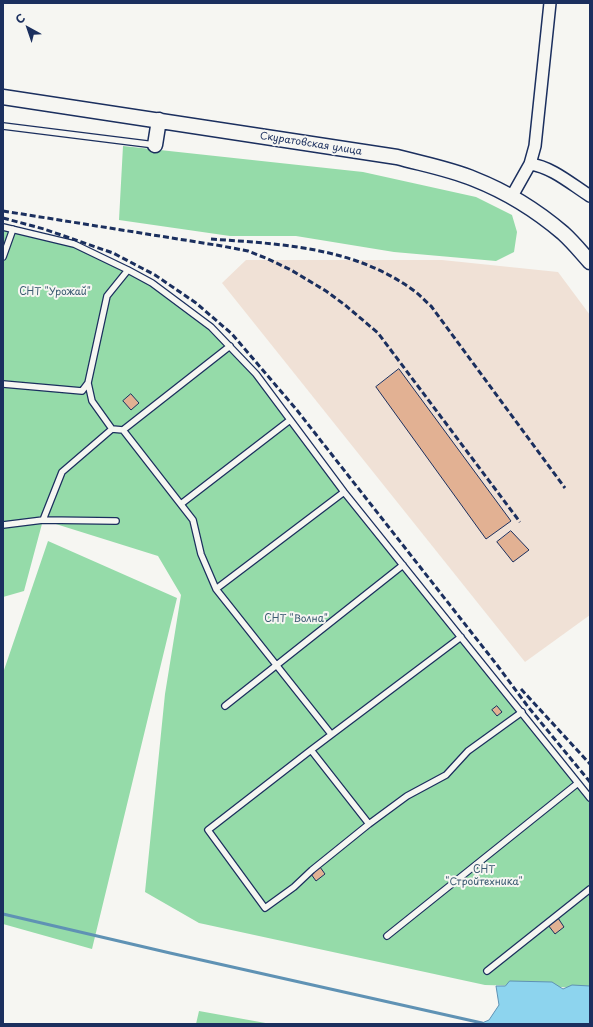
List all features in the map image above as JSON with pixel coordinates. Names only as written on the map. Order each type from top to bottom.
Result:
[{"type":"street","points":[[512,196],[530,164],[535,146],[550,3]]},
{"type":"street","name":"Скуратовская улица","points":[[3,97],[397,157],[473,178],[512,196],[540,214],[564,234],[590,262]]},
{"type":"street","points":[[155,145],[159,120]]},
{"type":"street","points":[[530,164],[539,165],[590,196]]},
{"type":"lane","points":[[3,126],[155,145]]},
{"type":"lane","points":[[3,227],[13,228],[74,244],[152,283],[211,327],[256,374],[344,492],[590,798]]},
{"type":"lane","points":[[3,257],[13,228]]},
{"type":"lane","points":[[3,384],[82,391],[88,383],[107,296],[128,270]]},
{"type":"lane","points":[[43,520],[62,472],[112,429],[123,430],[230,346]]},
{"type":"lane","points":[[88,383],[92,401],[112,429]]},
{"type":"lane","points":[[181,504],[290,420]]},
{"type":"lane","points":[[123,430],[193,520],[201,554],[216,589],[331,734]]},
{"type":"lane","points":[[216,589],[344,492]]},
{"type":"lane","points":[[3,525],[43,520],[116,521]]},
{"type":"lane","points":[[225,706],[403,565]]},
{"type":"lane","points":[[461,637],[331,734],[208,830],[265,908],[294,887],[312,870],[369,824],[407,796],[446,775],[468,751],[522,712]]},
{"type":"lane","points":[[311,750],[369,824]]},
{"type":"lane","points":[[387,936],[578,783]]},
{"type":"lane","points":[[487,971],[590,889]]},
{"type":"shaded area","points":[[246,260],[442,260],[558,272],[590,315],[590,615],[525,662],[222,283]]},
{"type":"green space","points":[[123,146],[363,172],[476,197],[512,215],[517,232],[514,252],[496,261],[394,252],[296,236],[230,236],[119,220]]},
{"type":"green space","points":[[3,227],[74,244],[152,283],[230,346],[590,798],[590,988],[485,985],[199,923],[145,892],[165,694],[181,595],[158,556],[43,520],[24,591],[3,597]]},
{"type":"green space","points":[[48,541],[177,598],[92,949],[3,924],[3,673]]},
{"type":"green space","points":[[199,1011],[271,1024],[196,1024]]},
{"type":"water","points":[[510,981],[552,982],[563,989],[572,985],[590,986],[590,1024],[481,1024],[489,1020],[499,1005],[496,986],[505,986]]},
{"type":"building","points":[[399,369],[511,521],[486,539],[376,387]]},
{"type":"building","points":[[131,394],[139,403],[131,410],[123,401]]},
{"type":"building","points":[[511,531],[529,550],[513,562],[497,542]]},
{"type":"building","points":[[497,706],[502,712],[497,716],[492,710]]},
{"type":"building","points":[[320,867],[325,874],[316,881],[311,874]]},
{"type":"building","points":[[558,918],[564,927],[555,934],[548,925]]},
{"type":"waterway","points":[[3,914],[482,1023]]},
{"type":"railway","points":[[3,211],[248,251],[291,270],[326,291],[378,333],[520,522]]},
{"type":"railway","points":[[3,218],[44,229],[113,253],[155,275],[196,303],[232,334],[296,409],[529,708],[590,782]]},
{"type":"railway","points":[[211,239],[290,246],[342,256],[390,276],[413,290],[431,306],[565,488]]},
{"type":"railway","points":[[521,689],[590,764]]},
{"type":"park label","name":"СНТ \"Урожай\"","points":[[55,292]]},
{"type":"park label","name":"СНТ \"Волна\"","points":[[296,619]]},
{"type":"park label","name":"СНТ \"Стройтехника\"","points":[[484,876]]}]
